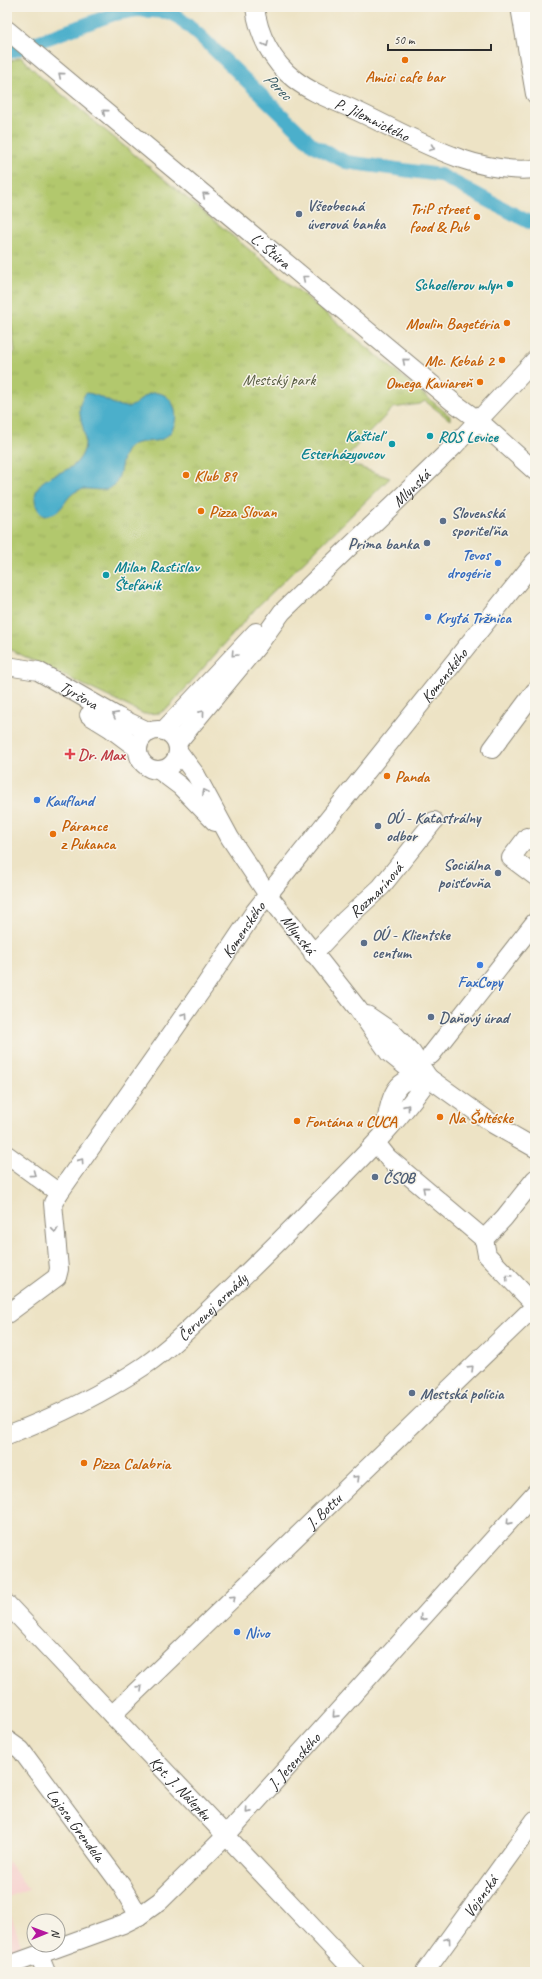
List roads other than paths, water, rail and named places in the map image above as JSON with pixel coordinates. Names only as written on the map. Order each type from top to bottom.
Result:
[{"type":"street","name":"P. Jilemnického","points":[[255,7],[256,23],[274,58],[294,80],[420,143],[465,161],[518,171],[535,169]]},
{"type":"street","points":[[520,7],[535,94]]},
{"type":"street","name":"Ľ. Štúra","points":[[7,30],[453,402],[479,421],[535,471]]},
{"type":"street","name":"Mlynská","points":[[156,731],[249,637],[282,612],[479,421],[535,360]]},
{"type":"street","name":"Komenského","points":[[7,1314],[57,1276],[59,1269],[53,1203],[59,1193],[268,895],[535,561]]},
{"type":"street","name":"Mlynská","points":[[282,612],[259,644],[178,747],[196,775],[230,838],[268,895],[313,954],[358,1009],[389,1053],[409,1069],[429,1078]]},
{"type":"street","name":"Tyršova","points":[[7,666],[38,671],[118,717],[156,731]]},
{"type":"street","name":"Tyršova","points":[[7,666],[110,728],[138,749]]},
{"type":"street","points":[[492,749],[535,691]]},
{"type":"street","points":[[156,731],[171,735],[178,747],[176,760],[169,767],[160,770],[148,768],[143,764],[138,749],[144,736],[156,731]]},
{"type":"street","name":"Mlynská","points":[[160,770],[180,786],[230,838]]},
{"type":"street","name":"Rozmarínová","points":[[313,954],[345,920],[381,887],[434,821]]},
{"type":"street","points":[[535,842],[527,837],[511,858],[535,876]]},
{"type":"street","points":[[431,1055],[535,922]]},
{"type":"street","name":"Mlynská","points":[[358,1009],[392,1032],[412,1053],[429,1078]]},
{"type":"street","name":"Mlynská","points":[[389,1053],[394,1090]]},
{"type":"street","points":[[535,1148],[493,1124],[429,1078],[418,1077],[408,1078],[394,1090],[380,1139],[385,1155],[484,1239],[487,1255],[535,1306]]},
{"type":"street","name":"Červenej armády","points":[[7,1435],[47,1419],[110,1387],[145,1365],[178,1340],[380,1139],[429,1078]]},
{"type":"street","points":[[7,1155],[59,1193]]},
{"type":"street","points":[[484,1239],[504,1218],[535,1179]]},
{"type":"street","name":"J. Bottu","points":[[112,1715],[535,1306]]},
{"type":"street","name":"J. Jesenského","points":[[7,1966],[124,1924],[139,1916],[160,1901],[226,1835],[535,1492]]},
{"type":"street","name":"Kpt. J. Nálepku","points":[[7,1604],[355,1972]]},
{"type":"street","name":"Lajosa Grendela","points":[[7,1740],[21,1750],[120,1885],[139,1916]]},
{"type":"street","name":"Vojenská","points":[[425,1972],[535,1820]]},
{"type":"street","points":[[39,1955],[46,1972]]},
{"type":"water","points":[[86,393],[96,395],[116,405],[130,407],[148,394],[160,393],[171,401],[174,407],[176,414],[173,428],[169,434],[161,440],[142,442],[132,445],[125,454],[117,480],[110,488],[102,490],[79,490],[69,497],[56,512],[51,515],[44,516],[36,506],[35,498],[40,484],[52,476],[72,467],[83,453],[85,435],[80,410],[81,401]]},
{"type":"waterway","name":"Perec","points":[[7,53],[114,14],[137,10],[167,12],[178,17],[199,35],[313,145],[346,162],[440,175],[529,222]]},
{"type":"place","name":"Amici cafe bar","points":[[405,60]]},
{"type":"place","name":"Všeobecná úverová banka","points":[[299,214]]},
{"type":"place","name":"TriP street food & Pub","points":[[477,217]]},
{"type":"place","name":"Schoellerov mlyn","points":[[510,284]]},
{"type":"place","name":"Moulin Bagetéria","points":[[507,323]]},
{"type":"place","name":"Mc. Kebab 2","points":[[502,360]]},
{"type":"place","name":"Omega Kaviareň","points":[[480,382]]},
{"type":"place","name":"ROS Levice","points":[[430,436]]},
{"type":"place","name":"Kaštieľ Esterházyovcov","points":[[392,444]]},
{"type":"place","name":"Klub 89","points":[[186,475]]},
{"type":"place","name":"Pizza Slovan","points":[[201,511]]},
{"type":"place","name":"Slovenská sporiteľňa","points":[[443,521]]},
{"type":"place","name":"Prima banka","points":[[427,543]]},
{"type":"place","name":"Tevos drogérie","points":[[498,563]]},
{"type":"place","name":"Milan Rastislav Štefánik","points":[[106,575]]},
{"type":"place","name":"Krytá Tržnica","points":[[428,617]]},
{"type":"place","name":"Dr. Max","points":[[70,754]]},
{"type":"place","name":"Panda","points":[[387,776]]},
{"type":"place","name":"Kaufland","points":[[37,800]]},
{"type":"place","name":"OÚ - Katastrálny odbor","points":[[378,826]]},
{"type":"place","name":"Párance z Pukanca","points":[[53,834]]},
{"type":"place","name":"Sociálna poisťovňa","points":[[498,873]]},
{"type":"place","name":"OÚ - Klientske centum","points":[[364,943]]},
{"type":"place","name":"FaxCopy","points":[[480,965]]},
{"type":"place","name":"Daňový úrad","points":[[431,1017]]},
{"type":"place","name":"Na Šoltéske","points":[[440,1117]]},
{"type":"place","name":"Fontána u CUCA","points":[[297,1121]]},
{"type":"place","name":"ČSOB","points":[[375,1177]]},
{"type":"place","name":"Mestská polícia","points":[[412,1393]]},
{"type":"place","name":"Pizza Calabria","points":[[84,1463]]},
{"type":"place","name":"Nivo","points":[[237,1632]]},
{"type":"park label","name":"Mestský park","points":[[279,379]]}]
